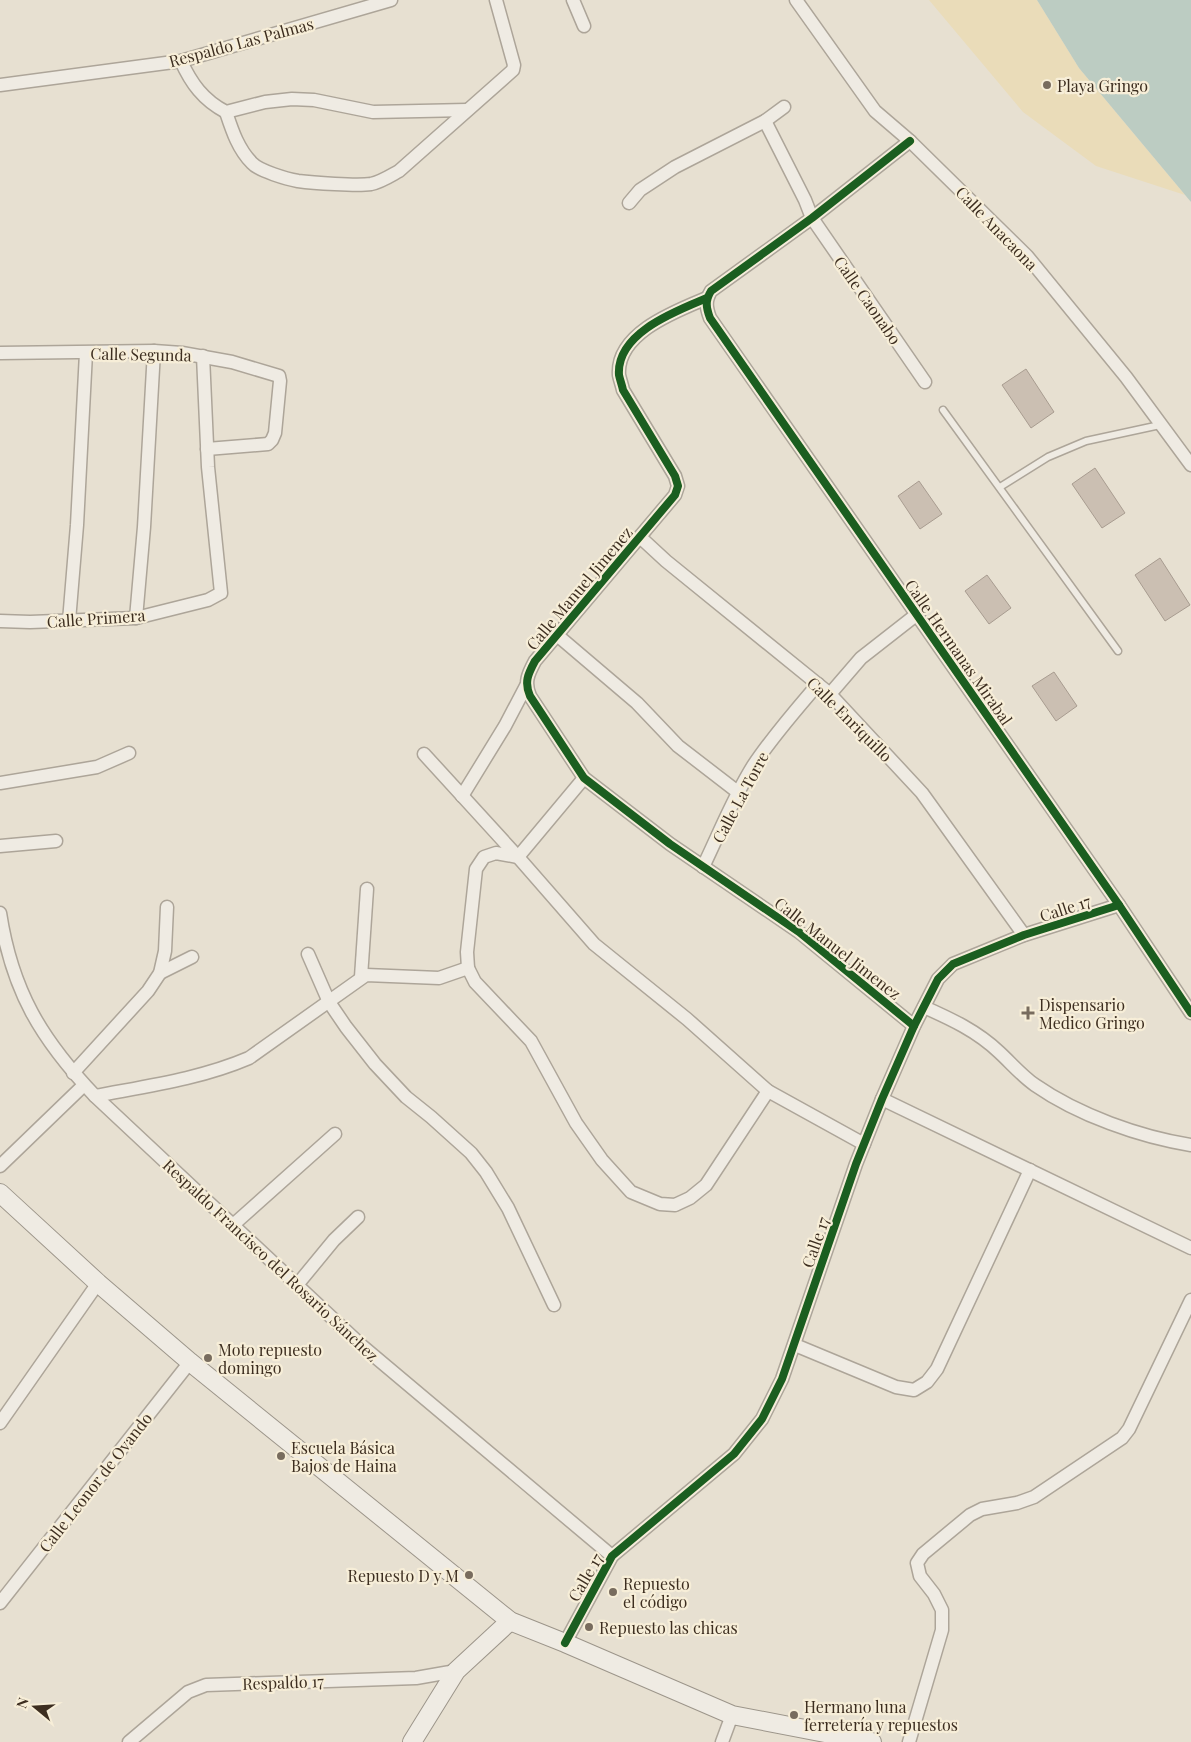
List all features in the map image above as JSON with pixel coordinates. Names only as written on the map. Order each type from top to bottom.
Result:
[{"type":"main road","points":[[0,1193],[98,1283],[190,1362],[510,1621],[732,1715],[872,1742]]},
{"type":"main road","points":[[412,1742],[456,1672],[510,1621]]},
{"type":"street","name":"Respaldo Las Palmas","points":[[0,85],[181,61],[391,0]]},
{"type":"street","points":[[226,112],[240,147],[253,165],[276,175],[298,181],[360,184],[378,181],[399,171],[514,67],[496,0]]},
{"type":"street","points":[[573,0],[584,26]]},
{"type":"street","name":"Calle Anacaona","points":[[796,0],[875,110],[910,141],[1027,256],[1126,376],[1191,465]]},
{"type":"street","points":[[181,61],[190,81],[216,107],[226,112],[265,102],[292,99],[314,100],[373,112],[467,110]]},
{"type":"street","points":[[629,203],[640,190],[675,167],[765,121],[784,107]]},
{"type":"street","name":"Calle Caonabo","points":[[765,121],[805,200],[812,218],[925,382]]},
{"type":"street","points":[[706,302],[711,291],[812,218],[910,141]]},
{"type":"street","name":"Calle Manuel Jimenez","points":[[706,302],[676,312],[642,330],[623,353],[619,374],[623,390],[674,476],[678,486],[675,495],[535,661],[527,676],[526,686],[530,696],[584,778],[670,844],[800,932],[914,1026]]},
{"type":"street","name":"Calle Hermanas Mirabal","points":[[706,302],[710,318],[1119,905],[1191,1013]]},
{"type":"street","points":[[136,618],[144,527],[154,351]]},
{"type":"street","name":"Calle Segunda","points":[[0,353],[154,351],[203,356],[232,362],[279,376],[275,433],[272,440],[268,444],[207,448]]},
{"type":"street","points":[[69,621],[77,525],[86,353]]},
{"type":"street","points":[[203,356],[207,448]]},
{"type":"street","name":"Calle Primera","points":[[0,621],[69,621],[136,618],[208,600],[219,595],[222,590],[207,448]]},
{"type":"street","name":"Calle Enriquillo","points":[[640,537],[666,561],[830,694],[922,793],[1024,935]]},
{"type":"street","points":[[830,694],[861,658],[916,615]]},
{"type":"street","points":[[557,635],[637,703],[678,746],[739,793]]},
{"type":"street","name":"Calle La Torre","points":[[703,867],[754,766],[777,732],[818,684]]},
{"type":"street","points":[[462,796],[506,726],[526,686]]},
{"type":"street","points":[[0,783],[97,767],[129,754]]},
{"type":"street","points":[[424,754],[594,944],[687,1019],[768,1091],[864,1144]]},
{"type":"street","points":[[518,857],[584,778]]},
{"type":"street","points":[[0,846],[56,841]]},
{"type":"street","points":[[518,857],[496,853],[484,856],[476,869],[467,952],[468,968],[475,982],[531,1042],[576,1123],[602,1160],[631,1192],[660,1204],[676,1205],[690,1198],[706,1185],[768,1091]]},
{"type":"street","points":[[361,977],[367,889]]},
{"type":"street","name":"Calle 17","points":[[564,1643],[612,1556],[734,1454],[762,1419],[782,1379],[864,1144],[882,1099],[914,1026],[938,980],[953,964],[1024,935],[1119,905]]},
{"type":"street","points":[[73,1073],[148,992],[160,973],[166,952],[167,907]]},
{"type":"street","name":"Respaldo Francisco del Rosario Sánchez","points":[[0,913],[4,943],[16,981],[30,1012],[56,1051],[94,1096],[361,1345],[612,1556]]},
{"type":"street","points":[[308,954],[328,1002],[358,1042],[406,1097],[471,1153],[486,1172],[508,1208],[554,1305]]},
{"type":"street","points":[[160,973],[192,957]]},
{"type":"street","points":[[94,1096],[186,1078],[230,1067],[266,1048],[361,977],[370,974],[442,978],[468,968]]},
{"type":"street","points":[[924,1007],[968,1027],[999,1052],[1033,1084],[1074,1108],[1133,1131],[1191,1145]]},
{"type":"street","points":[[0,1166],[84,1085]]},
{"type":"street","points":[[882,1099],[1191,1248]]},
{"type":"street","points":[[233,1225],[335,1134]]},
{"type":"street","points":[[795,1344],[896,1387],[914,1390],[927,1382],[937,1369],[1030,1170]]},
{"type":"street","points":[[297,1285],[334,1240],[358,1217]]},
{"type":"street","points":[[0,1423],[98,1283]]},
{"type":"street","points":[[910,1742],[942,1630],[942,1610],[934,1594],[920,1576],[917,1563],[924,1554],[970,1515],[982,1509],[1016,1504],[1034,1497],[1122,1438],[1129,1429],[1191,1300]]},
{"type":"street","name":"Calle Leonor de Ovando","points":[[0,1603],[190,1362]]},
{"type":"street","name":"Respaldo 17","points":[[130,1742],[183,1696],[206,1684],[416,1678],[456,1672]]},
{"type":"street","points":[[722,1742],[732,1715]]},
{"type":"lane","points":[[943,410],[1118,651]]},
{"type":"lane","points":[[1000,487],[1048,458],[1086,441],[1160,425]]},
{"type":"sand","name":"Playa Gringo","points":[[929,0],[1037,0],[1079,68],[1185,195],[1096,166],[1023,112]]},
{"type":"shaded area","points":[[1037,0],[1191,0],[1191,202],[1079,68]]},
{"type":"building","points":[[1026,369],[1054,412],[1031,428],[1002,385]]},
{"type":"building","points":[[1095,468],[1125,513],[1102,528],[1072,484]]},
{"type":"building","points":[[919,481],[942,514],[920,529],[898,496]]},
{"type":"building","points":[[1160,558],[1190,605],[1165,621],[1135,575]]},
{"type":"building","points":[[987,575],[1011,608],[989,624],[965,591]]},
{"type":"building","points":[[1054,672],[1077,706],[1056,721],[1032,686]]},
{"type":"cycle path","points":[[910,141],[812,218],[711,291],[707,301],[710,318],[1119,905],[1191,1013]]},
{"type":"cycle path","points":[[707,298],[650,326],[627,347],[621,360],[619,375],[623,390],[675,476],[678,486],[675,495],[535,661],[528,678],[528,691],[584,778],[670,844],[799,932],[914,1026]]},
{"type":"cycle path","points":[[565,1643],[612,1556],[734,1454],[762,1419],[782,1379],[856,1164],[914,1026],[938,979],[953,964],[1024,935],[1119,905]]},
{"type":"place","name":"Playa Gringo","points":[[1047,85]]},
{"type":"place","name":"Dispensario Medico Gringo","points":[[1028,1013]]},
{"type":"place","name":"Moto repuesto domingo","points":[[208,1358]]},
{"type":"place","name":"Escuela Básica Bajos de Haina","points":[[281,1456]]},
{"type":"place","name":"Repuesto D y M","points":[[469,1575]]},
{"type":"place","name":"Repuesto el código","points":[[613,1592]]},
{"type":"place","name":"Repuesto las chicas","points":[[589,1627]]},
{"type":"place","name":"Hermano luna ferretería y repuestos","points":[[794,1715]]}]
